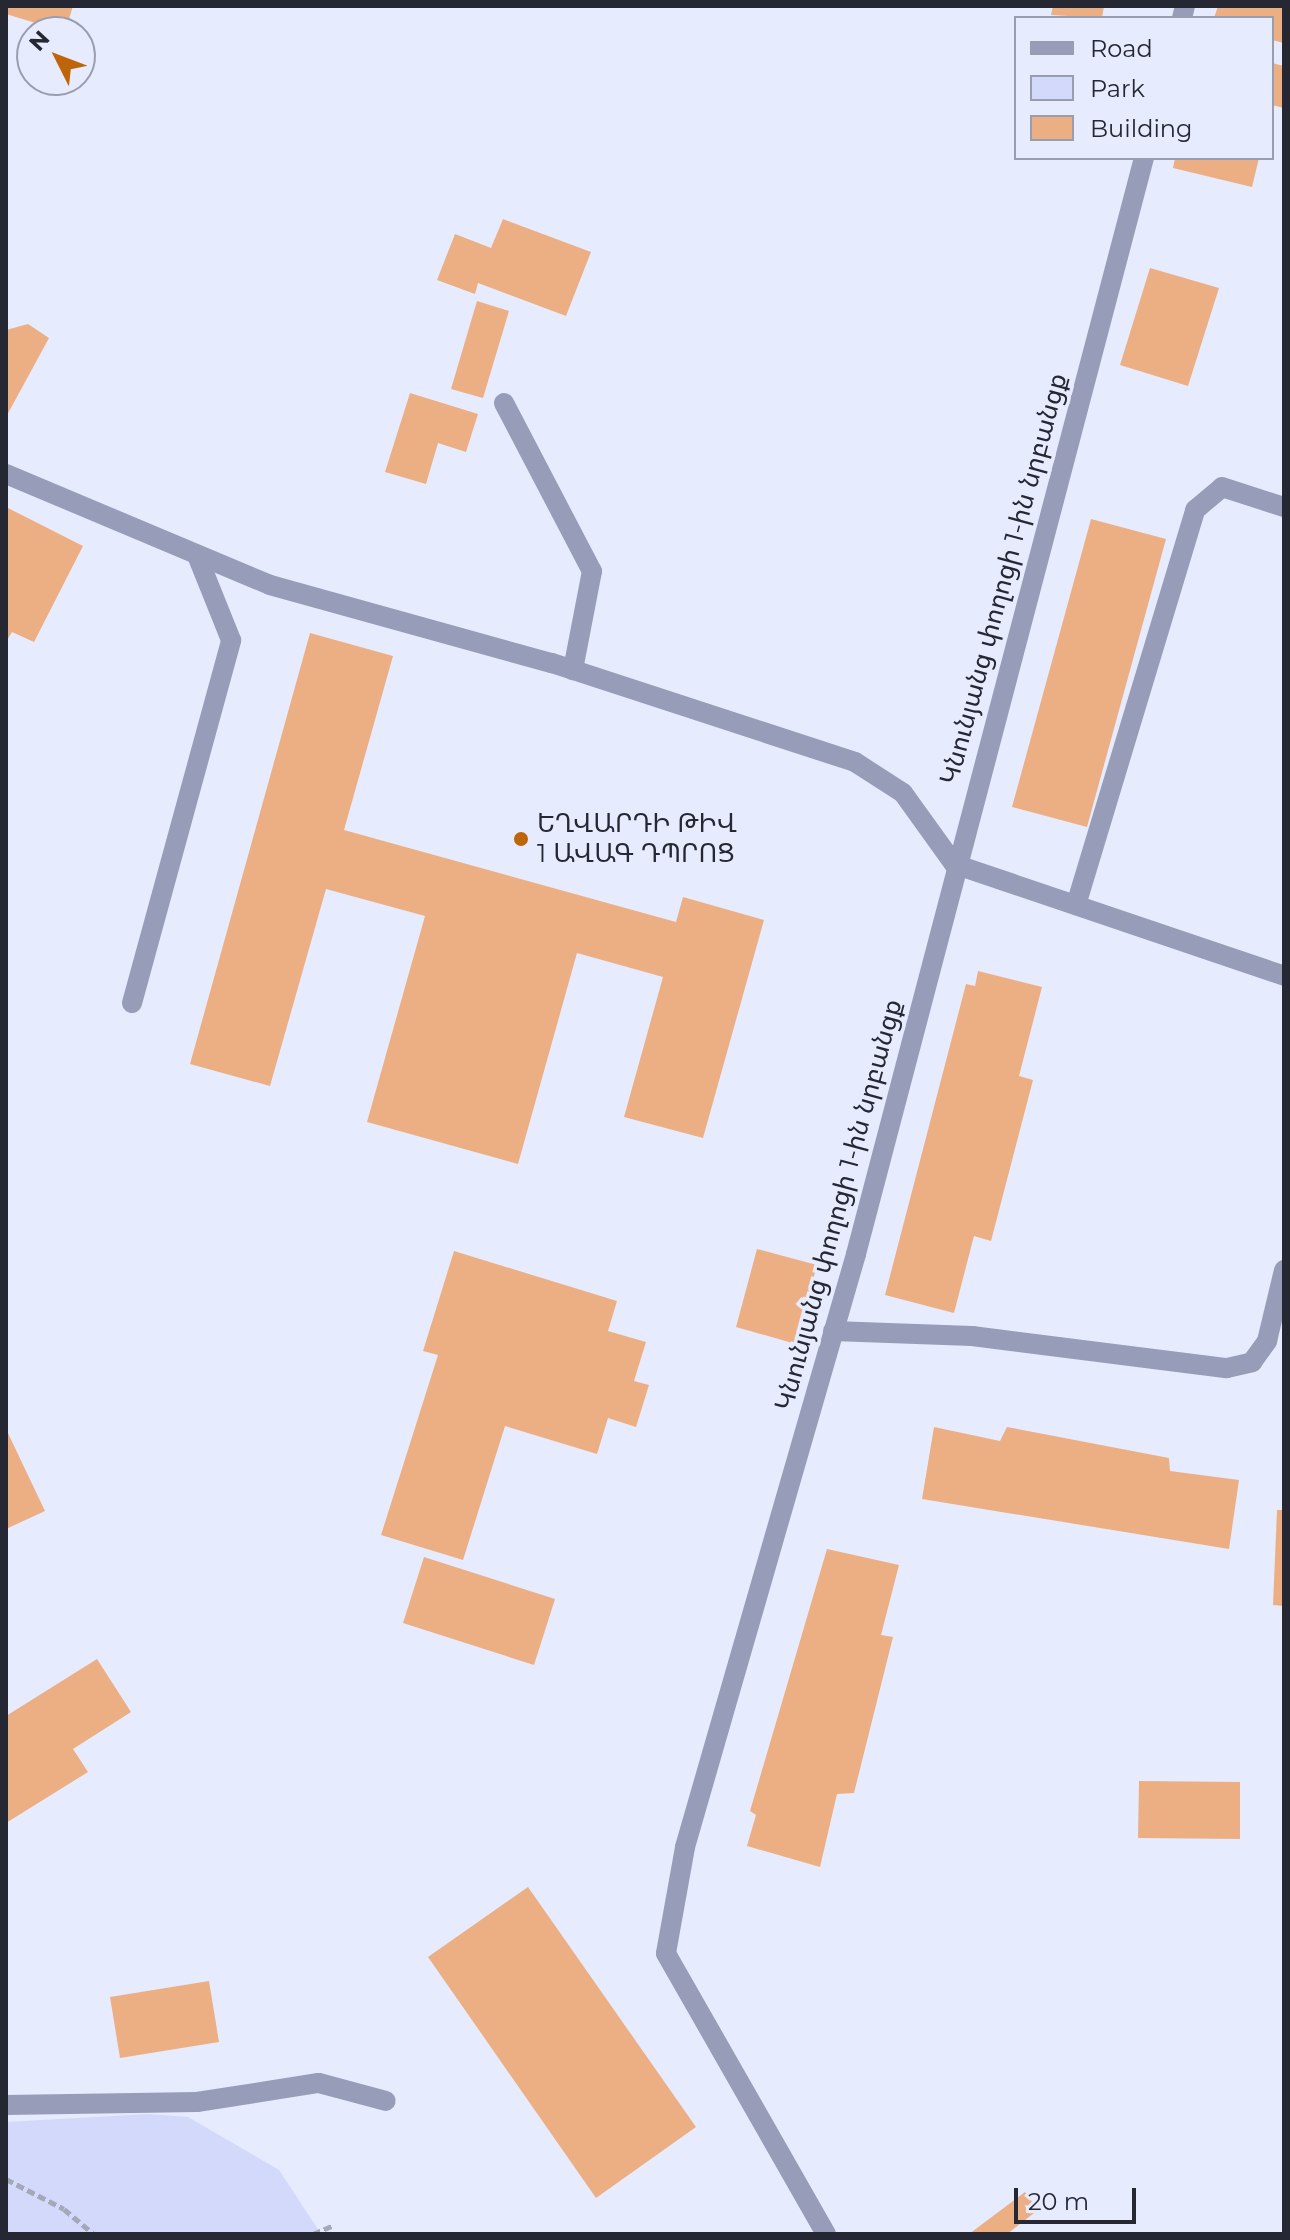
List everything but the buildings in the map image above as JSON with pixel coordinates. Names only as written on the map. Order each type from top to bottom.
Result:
[{"type":"street","name":"Կնունյանց փողոցի 1-ին նրբանցք","points":[[826,2234],[666,1953],[685,1847],[833,1331],[954,864],[1143,160]]},
{"type":"street","points":[[504,403],[592,571],[573,670]]},
{"type":"street","points":[[6,474],[198,558],[270,585],[573,670],[855,762],[903,793],[954,864],[1284,976]]},
{"type":"street","points":[[1076,905],[1195,510],[1222,487],[1284,507]]},
{"type":"street","points":[[132,1003],[231,640],[198,558]]},
{"type":"street","points":[[833,1331],[972,1336],[1227,1368],[1252,1362],[1267,1341],[1284,1270]]},
{"type":"street","points":[[6,2105],[197,2102],[319,2083],[386,2101]]},
{"type":"path","points":[[6,2179],[64,2209],[94,2234]]},
{"type":"path","points":[[313,2234],[332,2226]]},
{"type":"green space","points":[[148,2114],[188,2117],[279,2170],[321,2234],[6,2234],[6,2122]]},
{"type":"place","name":"ԵՂՎԱՐԴԻ ԹԻՎ 1 ԱՎԱԳ ԴՊՐՈՑ","points":[[521,839]]}]
